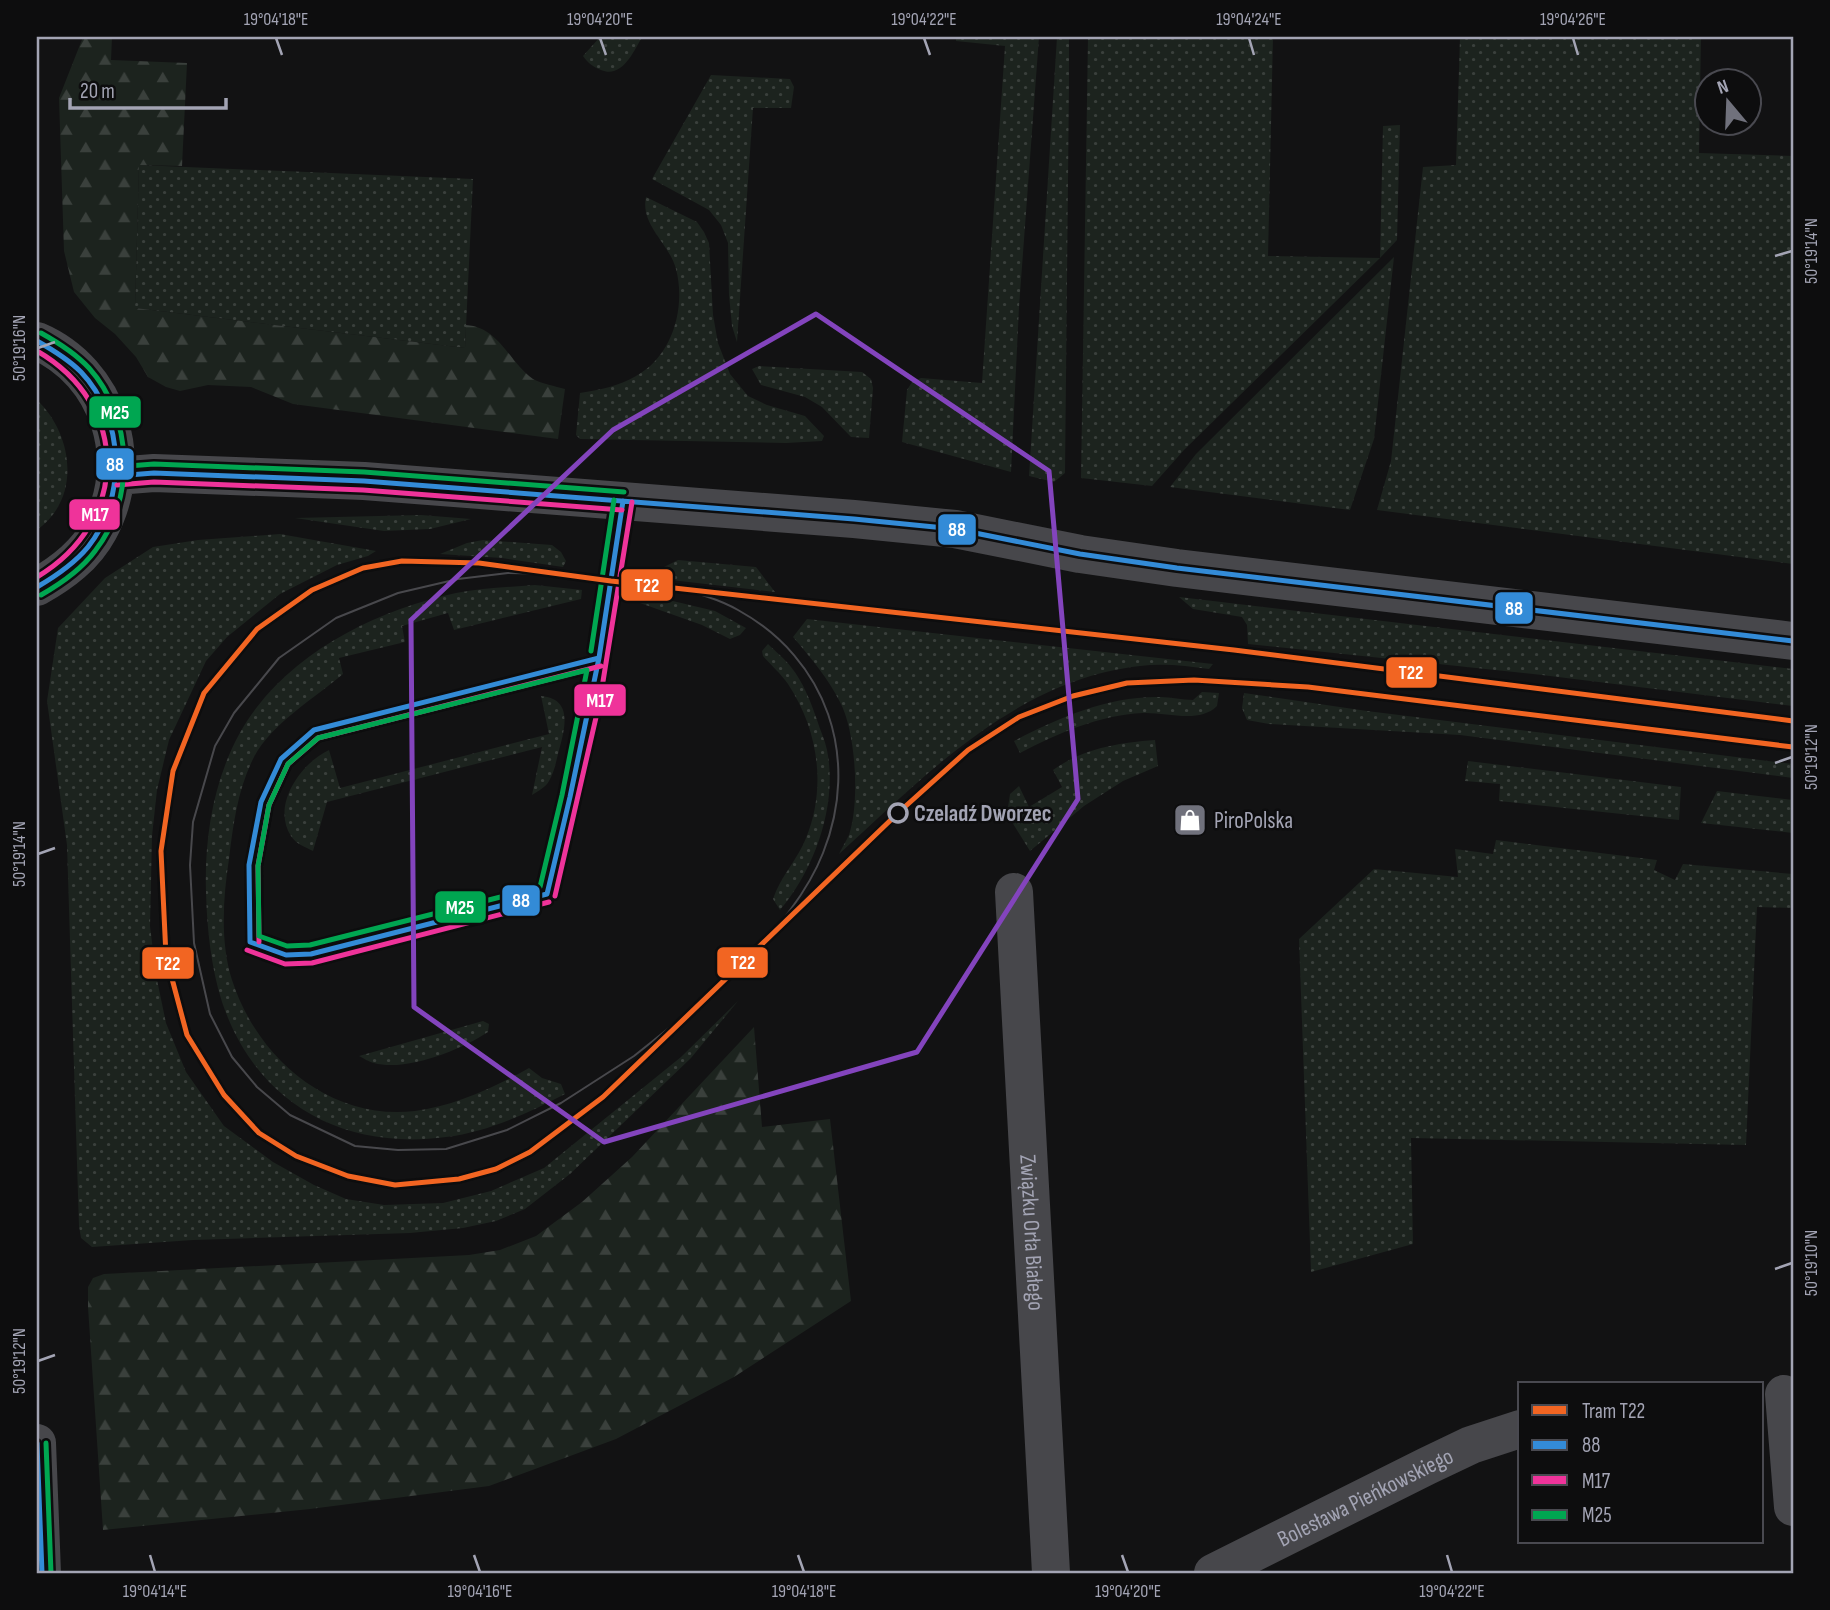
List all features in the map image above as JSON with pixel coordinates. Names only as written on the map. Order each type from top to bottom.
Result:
[{"type":"street","points":[[37,341],[54,348],[83,373],[103,403],[115,439],[116,476],[110,505],[99,531],[81,555],[59,574],[37,587]]},
{"type":"street","points":[[116,476],[167,473],[364,481],[854,519],[955,529],[1080,554],[1177,568],[1793,641]]},
{"type":"street","name":"Związku Orła Białego","points":[[1014,892],[1051,1573]]},
{"type":"street","points":[[1780,1395],[1793,1507]]},
{"type":"street","name":"Bolesława Pieńkowskiego","points":[[1213,1573],[1471,1445],[1518,1430]]},
{"type":"street","points":[[37,1443],[42,1573]]},
{"type":"highlighted area","points":[[816,314],[1049,471],[1078,799],[917,1052],[604,1142],[414,1007],[411,620],[613,430]]},
{"type":"green space","points":[[83,37],[112,37],[111,60],[187,63],[182,166],[139,165],[135,308],[465,348],[466,325],[477,327],[495,338],[533,379],[565,389],[558,439],[293,404],[251,387],[208,385],[180,391],[148,377],[136,357],[115,334],[95,318],[74,292],[64,251],[59,98]]},
{"type":"green space","points":[[600,37],[642,37],[626,62],[615,71],[608,72],[593,66],[583,56]]},
{"type":"green space","points":[[956,37],[1039,37],[1019,307],[1011,472],[902,442],[907,390],[912,382],[921,378],[982,383],[1005,46],[956,41]]},
{"type":"green space","points":[[1057,37],[1069,37],[1069,84],[1065,473],[1054,482],[1029,476]]},
{"type":"green space","points":[[1088,37],[1273,37],[1268,256],[1380,258],[1184,450],[1152,486],[1081,478]]},
{"type":"green space","points":[[1460,37],[1701,37],[1700,66],[1694,66],[1694,136],[1699,136],[1699,153],[1793,156],[1793,564],[1377,510],[1391,461],[1423,167],[1456,165]]},
{"type":"green space","points":[[711,75],[790,79],[794,87],[791,108],[753,108],[737,342],[732,326],[729,295],[728,243],[721,225],[709,210],[652,179]]},
{"type":"green space","points":[[1400,125],[1397,240],[1380,258],[1383,126]]},
{"type":"green space","points":[[139,165],[473,179],[465,348],[135,308]]},
{"type":"green space","points":[[646,197],[697,222],[704,232],[709,243],[713,315],[718,343],[730,374],[748,396],[767,405],[805,416],[824,436],[822,441],[786,443],[580,439],[576,435],[580,393],[616,385],[636,376],[659,356],[674,329],[679,299],[676,269],[647,216]]},
{"type":"green space","points":[[1394,257],[1374,439],[1350,510],[1170,487],[1196,454]]},
{"type":"green space","points":[[759,366],[862,372],[871,379],[873,388],[869,438],[851,437],[822,407],[805,397],[761,385],[752,369]]},
{"type":"green space","points":[[37,400],[59,430],[67,466],[61,501],[51,517],[37,530]]},
{"type":"green space","points":[[421,515],[471,519],[430,529],[384,531],[295,518]]},
{"type":"green space","points":[[280,534],[376,551],[337,565],[280,594],[227,637],[206,661],[169,740],[157,790],[152,836],[150,926],[166,1023],[186,1072],[224,1126],[273,1162],[346,1199],[384,1205],[443,1203],[491,1191],[544,1168],[681,1057],[738,1001],[691,1058],[570,1174],[525,1209],[496,1221],[463,1228],[410,1233],[193,1240],[92,1247],[81,1238],[79,1226],[67,845],[47,701],[58,628],[105,578],[153,547],[198,540]]},
{"type":"green space","points":[[483,540],[552,545],[561,552],[566,561],[563,567],[502,558],[440,554],[467,543]]},
{"type":"green space","points":[[678,560],[756,567],[775,592],[654,578],[662,568]]},
{"type":"green space","points":[[535,585],[582,590],[581,599],[454,630],[448,613],[402,626],[405,642],[339,658],[343,674],[271,733],[254,757],[244,781],[234,820],[225,889],[226,951],[232,980],[244,1008],[259,1035],[278,1058],[326,1095],[354,1106],[384,1111],[415,1111],[444,1105],[488,1089],[529,1068],[542,1078],[561,1084],[565,1094],[492,1126],[446,1137],[408,1139],[372,1136],[338,1127],[308,1113],[280,1093],[257,1068],[237,1037],[222,1002],[210,948],[206,868],[211,819],[223,772],[243,727],[276,685],[321,648],[346,633],[400,609],[428,600],[466,591]]},
{"type":"green space","points":[[1179,597],[1793,669],[1793,706],[1542,675],[1248,644],[1247,625],[1242,617],[1193,609]]},
{"type":"green space","points":[[660,598],[715,611],[746,628],[740,635],[730,639],[702,625],[640,603],[645,599]]},
{"type":"green space","points":[[807,619],[1213,664],[1209,669],[1166,665],[1140,666],[1095,675],[1053,690],[976,735],[940,763],[839,854],[849,835],[852,821],[855,787],[853,749],[840,702],[825,676],[793,637]]},
{"type":"green space","points":[[768,644],[791,667],[806,692],[825,742],[830,771],[821,835],[804,875],[780,910],[773,899],[806,838],[816,799],[817,779],[816,759],[806,720],[788,684],[763,656],[762,651]]},
{"type":"green space","points":[[1202,692],[1219,693],[1217,706],[1201,715],[1143,713],[1111,717],[1064,732],[1020,753],[1014,741],[1048,724],[1103,704],[1141,698],[1193,700]]},
{"type":"green space","points":[[1244,693],[1793,764],[1793,778],[1460,735],[1269,724],[1247,720],[1242,708]]},
{"type":"green space","points":[[541,696],[552,698],[559,703],[563,710],[564,726],[551,778],[532,795],[542,747],[327,802],[313,851],[291,836],[285,811],[292,786],[308,765],[329,750],[340,788],[549,734]]},
{"type":"green space","points":[[1155,740],[1158,766],[1123,781],[1084,806],[1030,851],[1007,814],[1010,794],[1019,786],[1029,807],[1062,787],[1053,770],[1077,756],[1102,748]]},
{"type":"green space","points":[[1468,761],[1681,787],[1679,820],[1499,801],[1500,784],[1465,781]]},
{"type":"green space","points":[[1717,791],[1793,800],[1793,833],[1701,823]]},
{"type":"green space","points":[[1496,840],[1657,860],[1654,870],[1675,880],[1683,864],[1793,874],[1793,908],[1757,907],[1746,1145],[1411,1138],[1413,1244],[1311,1272],[1299,939],[1374,869],[1458,877],[1455,849],[1493,854]]},
{"type":"green space","points":[[483,1021],[489,1024],[488,1032],[433,1058],[387,1065],[359,1056]]},
{"type":"green space","points":[[754,1027],[762,1127],[830,1119],[851,1301],[734,1377],[616,1439],[489,1486],[310,1509],[103,1530],[88,1307],[88,1287],[93,1278],[104,1274],[469,1255],[500,1250],[536,1236],[582,1202],[632,1157]]},
{"type":"tram line","name":"T22","points":[[1793,721],[1234,650],[611,581],[479,563],[402,561],[363,568],[312,590],[257,629],[204,693],[173,771],[161,851],[166,956],[187,1035],[224,1095],[259,1133],[296,1156],[348,1176],[395,1185],[459,1179],[496,1169],[530,1152],[603,1097],[898,813],[968,750],[1019,717],[1073,696],[1127,683],[1194,680],[1308,687],[1793,747]]},
{"type":"tram line","points":[[563,574],[508,573],[458,579],[398,593],[336,618],[279,658],[234,713],[215,746],[193,822],[190,865],[194,943],[210,1014],[232,1057],[257,1087],[290,1115],[355,1146],[398,1150],[446,1149],[507,1130],[561,1103],[634,1056],[713,993]]},
{"type":"tram line","points":[[672,587],[714,599],[738,610],[769,631],[794,655],[814,683],[828,714],[836,747],[838,782],[834,817],[823,853],[800,897],[747,962]]},
{"type":"transit line","name":"M25","points":[[41,333],[78,358],[104,388],[121,434],[124,458],[118,507],[108,530],[84,564],[41,595]]},
{"type":"transit line","name":"88","points":[[37,341],[76,367],[96,391],[113,435],[116,458],[115,482],[101,527],[77,559],[37,587]]},
{"type":"transit line","name":"M17","points":[[37,351],[68,374],[90,401],[103,432],[107,464],[103,496],[89,526],[68,554],[37,577]]},
{"type":"transit line","name":"M25","points":[[115,467],[154,464],[364,472],[624,492]]},
{"type":"transit line","name":"88","points":[[116,476],[154,473],[364,481],[854,519],[955,529],[1080,554],[1177,568],[1793,641]]},
{"type":"transit line","name":"M17","points":[[117,485],[154,482],[363,490],[622,510]]},
{"type":"transit line","name":"M25","points":[[591,651],[614,500]]},
{"type":"transit line","name":"88","points":[[599,658],[623,501]]},
{"type":"transit line","name":"M17","points":[[555,896],[600,700],[632,502]]},
{"type":"transit line","name":"88","points":[[599,658],[547,894],[311,954],[286,955],[250,942],[249,865],[261,802],[281,759],[314,730],[599,658]]},
{"type":"transit line","name":"M17","points":[[259,942],[258,866],[269,805],[288,764],[318,738],[601,666]]},
{"type":"transit line","name":"M25","points":[[587,670],[540,887],[310,945],[287,946],[259,936],[258,866],[269,805],[288,764],[318,738],[587,670]]},
{"type":"transit line","name":"M17","points":[[247,950],[285,964],[312,963],[549,902]]},
{"type":"transit line","name":"88","points":[[37,1443],[42,1573]]},
{"type":"transit line","name":"M25","points":[[46,1443],[51,1573]]},
{"type":"place","name":"Czeladź Dworzec","points":[[898,813]]},
{"type":"place","name":"PiroPolska","points":[[1190,820]]}]
